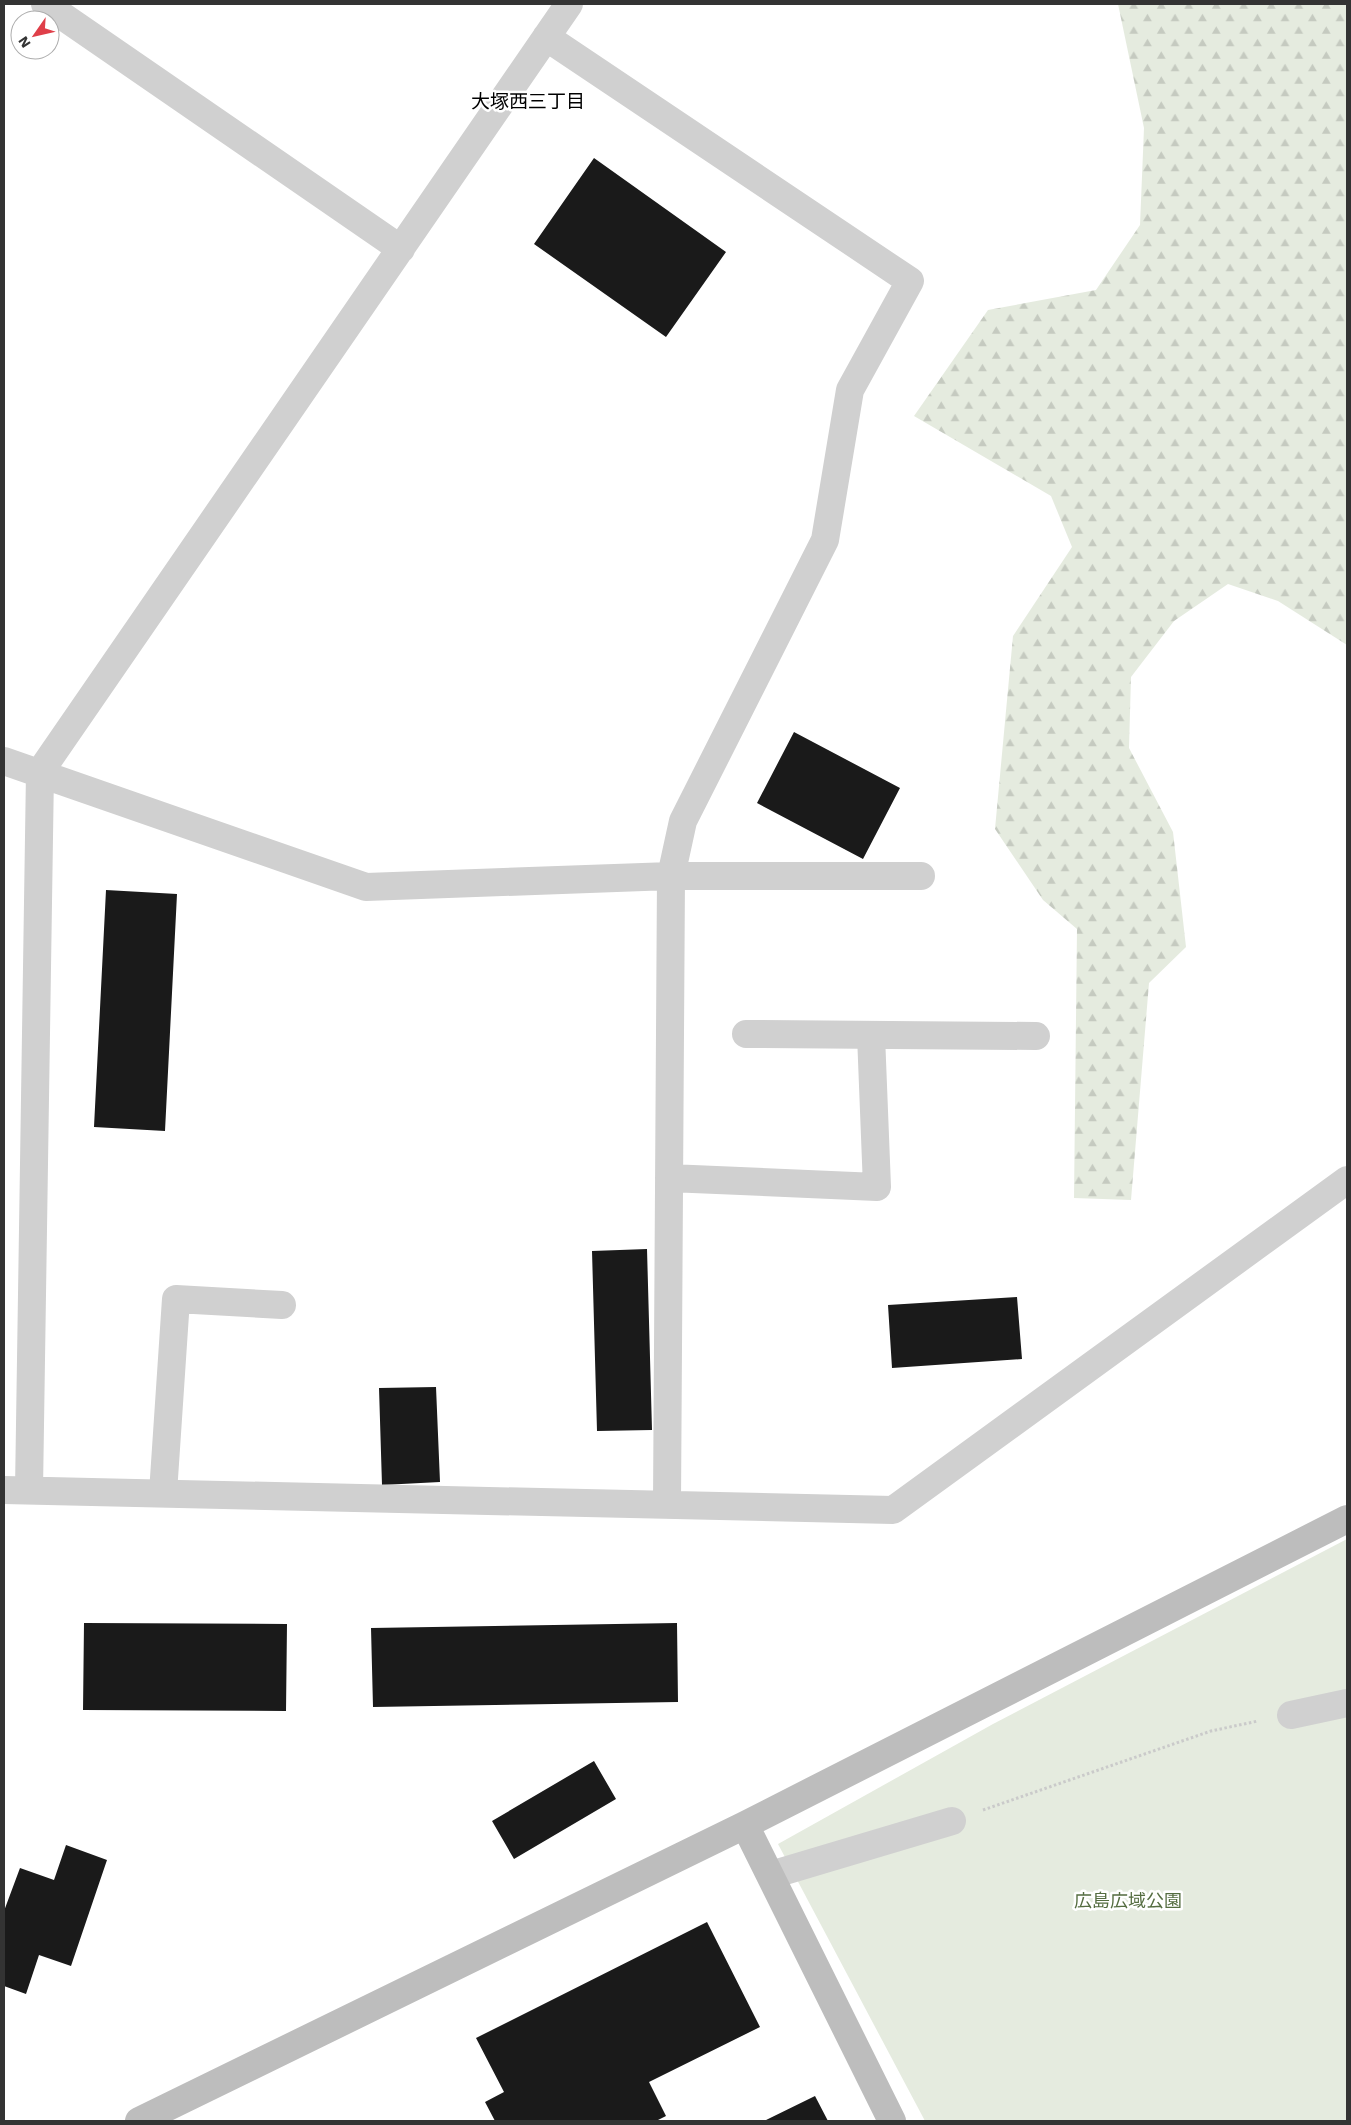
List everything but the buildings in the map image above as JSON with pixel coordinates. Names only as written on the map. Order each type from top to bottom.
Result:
[{"type":"street","points":[[46,4],[401,249]]},
{"type":"street","points":[[569,4],[40,772],[16,1490],[893,1510],[1347,1180]]},
{"type":"street","points":[[546,38],[910,281],[850,390],[826,540],[683,821],[671,876],[668,1504]]},
{"type":"street","points":[[4,761],[366,887],[671,876],[921,876]]},
{"type":"street","points":[[746,1034],[1036,1036]]},
{"type":"street","points":[[669,1178],[877,1187],[871,1035]]},
{"type":"street","points":[[163,1493],[176,1299],[282,1305]]},
{"type":"street","points":[[138,2121],[744,1825],[1347,1519]]},
{"type":"street","points":[[1291,1715],[1347,1703]]},
{"type":"street","points":[[770,1875],[952,1821]]},
{"type":"street","points":[[744,1825],[892,2121]]},
{"type":"path","points":[[952,1821],[1211,1730],[1291,1715]]},
{"type":"green space","points":[[1118,4],[1347,4],[1347,645],[1278,601],[1228,584],[1174,621],[1131,677],[1129,748],[1173,832],[1186,947],[1149,983],[1131,1200],[1074,1198],[1077,929],[1043,900],[995,829],[1013,636],[1072,547],[1051,496],[914,416],[988,310],[1096,290],[1140,225],[1144,128]]},
{"type":"green space","name":"広島広域公園","points":[[1347,1539],[1347,2121],[925,2121],[778,1844],[993,1724]]},
{"type":"district","name":"大塚西三丁目","points":[[528,101]]}]
